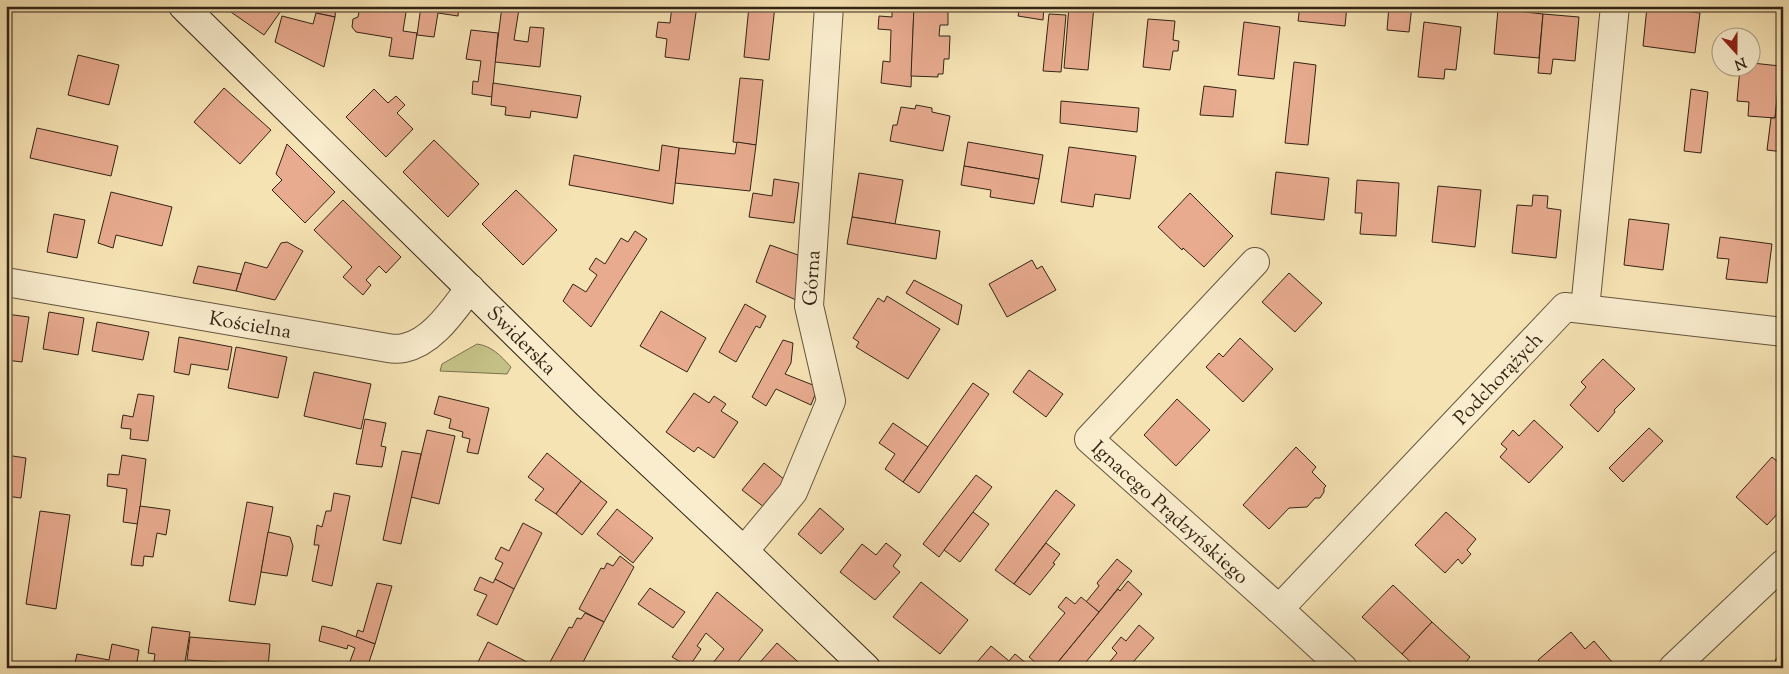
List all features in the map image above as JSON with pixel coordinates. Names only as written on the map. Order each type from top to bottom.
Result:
[{"type":"street","name":"Świderska","points":[[183,6],[587,404],[866,668]]},
{"type":"street","name":"Górna","points":[[744,551],[793,492],[831,401],[809,306],[829,6]]},
{"type":"street","points":[[1585,309],[1614,6]]},
{"type":"street","name":"Ignacego Prądzyńskiego","points":[[1254,262],[1089,439],[1343,668]]},
{"type":"street","name":"Kościelna","points":[[6,282],[388,348],[403,349],[427,337],[441,324],[470,288]]},
{"type":"street","name":"Podchorążych","points":[[1279,609],[1565,307],[1783,332]]},
{"type":"street","points":[[1673,668],[1783,564]]},
{"type":"shaded area","points":[[477,344],[492,349],[504,359],[511,367],[507,374],[440,371],[442,364]]},
{"type":"building","points":[[231,6],[280,6],[283,8],[264,35],[228,10]]},
{"type":"building","points":[[317,6],[336,6],[335,17],[316,13]]},
{"type":"building","points":[[360,6],[407,6],[403,31],[417,33],[413,59],[389,56],[392,38],[356,32],[352,27],[353,19],[358,17]]},
{"type":"building","points":[[421,6],[459,6],[458,16],[438,13],[434,37],[417,35]]},
{"type":"building","points":[[502,6],[519,9],[514,40],[528,42],[530,27],[544,28],[540,67],[495,62]]},
{"type":"building","points":[[672,6],[697,6],[689,60],[665,57],[667,39],[656,37],[658,22],[670,23]]},
{"type":"building","points":[[749,6],[775,6],[769,60],[744,57]]},
{"type":"building","points":[[892,6],[914,6],[911,87],[881,83],[883,61],[890,62],[891,30],[878,29],[879,16],[892,17]]},
{"type":"building","points":[[914,6],[948,8],[948,25],[940,25],[939,36],[950,36],[949,59],[944,59],[943,74],[938,74],[938,77],[911,76]]},
{"type":"building","points":[[990,6],[1044,6],[1043,20],[1018,16],[1019,12],[990,9]]},
{"type":"building","points":[[1069,6],[1094,6],[1088,70],[1064,68]]},
{"type":"building","points":[[1300,6],[1347,6],[1345,26],[1298,21]]},
{"type":"building","points":[[1389,6],[1412,6],[1409,32],[1387,30]]},
{"type":"building","points":[[1647,7],[1700,13],[1695,53],[1643,46]]},
{"type":"building","points":[[1498,9],[1543,14],[1539,58],[1494,54]]},
{"type":"building","points":[[316,13],[335,17],[324,67],[275,42],[282,16],[313,24]]},
{"type":"building","points":[[1049,14],[1066,15],[1061,72],[1043,71]]},
{"type":"building","points":[[1543,14],[1579,17],[1575,61],[1553,59],[1551,74],[1538,73]]},
{"type":"building","points":[[1148,19],[1175,21],[1173,40],[1179,41],[1178,51],[1173,51],[1170,70],[1143,67]]},
{"type":"building","points":[[1244,22],[1280,27],[1274,79],[1238,75]]},
{"type":"building","points":[[1424,22],[1461,27],[1456,70],[1445,69],[1444,79],[1418,77]]},
{"type":"building","points":[[471,30],[498,33],[492,97],[472,94],[473,81],[478,82],[481,61],[466,59]]},
{"type":"building","points":[[78,55],[119,65],[109,105],[68,95]]},
{"type":"building","points":[[1294,62],[1316,65],[1308,145],[1285,143]]},
{"type":"building","points":[[1762,64],[1780,66],[1775,118],[1748,116],[1749,102],[1737,101],[1739,78],[1762,78]]},
{"type":"building","points":[[740,78],[763,80],[756,145],[733,142]]},
{"type":"building","points":[[493,83],[581,96],[577,118],[531,111],[530,118],[505,115],[506,107],[491,105]]},
{"type":"building","points":[[1204,86],[1236,90],[1233,117],[1200,115]]},
{"type":"building","points":[[224,88],[271,130],[240,164],[194,122]]},
{"type":"building","points":[[374,89],[388,103],[396,96],[405,105],[397,113],[413,129],[386,157],[346,117]]},
{"type":"building","points":[[1691,89],[1708,92],[1701,153],[1684,151]]},
{"type":"building","points":[[1061,101],[1139,108],[1137,132],[1060,123]]},
{"type":"building","points":[[1777,103],[1783,104],[1783,152],[1767,150],[1771,118],[1775,118]]},
{"type":"building","points":[[916,105],[932,108],[932,112],[950,116],[943,151],[890,141],[893,125],[897,125],[901,107],[915,109]]},
{"type":"building","points":[[37,128],[118,146],[111,176],[30,158]]},
{"type":"building","points":[[434,140],[479,184],[448,217],[403,172]]},
{"type":"building","points":[[737,142],[756,145],[750,191],[675,183],[679,148],[735,154]]},
{"type":"building","points":[[968,142],[1043,155],[1039,179],[964,166]]},
{"type":"building","points":[[287,144],[335,192],[305,223],[272,190],[282,180],[276,174]]},
{"type":"building","points":[[662,145],[679,148],[673,204],[569,185],[574,155],[659,171]]},
{"type":"building","points":[[1069,147],[1136,156],[1130,199],[1095,194],[1093,207],[1061,202]]},
{"type":"building","points":[[964,166],[1039,179],[1034,204],[990,197],[991,190],[961,185]]},
{"type":"building","points":[[1276,172],[1329,178],[1324,220],[1271,214]]},
{"type":"building","points":[[859,173],[903,180],[895,224],[852,217]]},
{"type":"building","points":[[774,179],[799,183],[794,223],[749,217],[753,193],[772,196]]},
{"type":"building","points":[[1357,180],[1399,183],[1396,236],[1360,234],[1362,213],[1355,213]]},
{"type":"building","points":[[1438,186],[1481,190],[1475,247],[1432,242]]},
{"type":"building","points":[[516,190],[557,230],[523,265],[482,224]]},
{"type":"building","points":[[111,192],[172,207],[162,246],[116,235],[113,248],[98,243]]},
{"type":"building","points":[[1190,193],[1233,236],[1204,267],[1183,248],[1182,250],[1158,227]]},
{"type":"building","points":[[1533,195],[1548,196],[1547,208],[1561,210],[1556,258],[1512,253],[1517,205],[1532,206]]},
{"type":"building","points":[[343,200],[401,257],[386,273],[379,266],[366,280],[371,285],[363,295],[343,277],[352,267],[314,230]]},
{"type":"building","points":[[54,214],[85,220],[77,258],[47,252]]},
{"type":"building","points":[[852,217],[940,231],[936,259],[847,244]]},
{"type":"building","points":[[1629,219],[1669,224],[1663,270],[1624,265]]},
{"type":"building","points":[[635,231],[647,239],[591,327],[563,301],[573,284],[586,292],[597,275],[589,269],[596,258],[605,264],[621,238],[628,242]]},
{"type":"building","points":[[1720,237],[1772,244],[1767,283],[1726,279],[1729,259],[1717,258]]},
{"type":"building","points":[[287,242],[303,251],[275,300],[236,291],[245,262],[267,268],[281,243]]},
{"type":"building","points":[[770,245],[798,255],[796,300],[756,282]]},
{"type":"building","points":[[1032,260],[1037,269],[1042,266],[1056,290],[1007,317],[989,284]]},
{"type":"building","points":[[198,266],[241,274],[236,291],[193,283]]},
{"type":"building","points":[[1783,269],[1783,308],[1778,308]]},
{"type":"building","points":[[1289,273],[1322,303],[1295,332],[1262,302]]},
{"type":"building","points":[[914,280],[962,305],[958,325],[906,293]]},
{"type":"building","points":[[887,296],[940,329],[908,379],[856,347],[859,342],[853,338],[878,298],[884,302]]},
{"type":"building","points":[[745,304],[766,316],[760,328],[756,326],[736,362],[719,352]]},
{"type":"building","points":[[661,311],[706,338],[687,372],[640,346]]},
{"type":"building","points":[[49,312],[84,318],[78,355],[43,349]]},
{"type":"building","points":[[6,314],[29,317],[22,362],[6,360]]},
{"type":"building","points":[[97,322],[149,332],[143,360],[92,351]]},
{"type":"building","points":[[179,337],[232,347],[228,370],[191,364],[189,375],[174,372]]},
{"type":"building","points":[[1240,338],[1273,369],[1243,402],[1206,367],[1219,353],[1223,357]]},
{"type":"building","points":[[783,340],[793,343],[791,363],[785,374],[818,387],[811,405],[776,389],[766,406],[752,397]]},
{"type":"building","points":[[236,347],[287,357],[278,398],[228,388]]},
{"type":"building","points":[[1603,359],[1635,389],[1614,410],[1615,412],[1598,432],[1570,405],[1586,387],[1581,382]]},
{"type":"building","points":[[1029,370],[1063,394],[1046,417],[1013,392]]},
{"type":"building","points":[[314,372],[371,384],[361,429],[304,416]]},
{"type":"building","points":[[973,383],[989,394],[919,493],[903,482]]},
{"type":"building","points":[[694,393],[709,403],[714,396],[726,404],[721,411],[738,422],[714,458],[698,447],[694,452],[666,432]]},
{"type":"building","points":[[138,394],[154,396],[148,441],[130,439],[131,429],[121,428],[123,415],[133,417]]},
{"type":"building","points":[[439,396],[489,408],[478,454],[467,452],[470,439],[462,437],[463,432],[449,428],[451,419],[434,414]]},
{"type":"building","points":[[1177,399],[1210,430],[1176,466],[1144,435]]},
{"type":"building","points":[[365,419],[386,423],[381,446],[386,447],[382,467],[356,464]]},
{"type":"building","points":[[1534,420],[1563,447],[1529,483],[1500,457],[1507,449],[1501,444],[1513,430],[1519,436]]},
{"type":"building","points":[[893,423],[928,447],[903,482],[885,469],[895,454],[879,443]]},
{"type":"building","points":[[1649,428],[1663,441],[1623,482],[1609,468]]},
{"type":"building","points":[[427,430],[455,436],[439,504],[411,497]]},
{"type":"building","points":[[1296,447],[1316,467],[1312,472],[1326,486],[1320,498],[1315,498],[1307,507],[1289,508],[1269,529],[1243,505]]},
{"type":"building","points":[[402,451],[421,454],[401,544],[383,540]]},
{"type":"building","points":[[547,453],[581,481],[556,514],[535,500],[544,489],[528,477]]},
{"type":"building","points":[[6,455],[26,458],[21,498],[6,496]]},
{"type":"building","points":[[122,455],[146,459],[138,524],[123,522],[127,489],[107,486],[108,474],[119,475]]},
{"type":"building","points":[[1772,457],[1783,466],[1783,508],[1767,525],[1736,497]]},
{"type":"building","points":[[764,463],[790,484],[769,511],[742,490]]},
{"type":"building","points":[[976,475],[992,487],[939,557],[923,544]]},
{"type":"building","points":[[581,481],[607,502],[582,535],[556,514]]},
{"type":"building","points":[[1056,490],[1075,505],[1014,584],[995,570]]},
{"type":"building","points":[[334,493],[350,496],[332,586],[312,581],[319,545],[314,545],[317,525],[322,527],[326,511],[331,511]]},
{"type":"building","points":[[247,502],[273,507],[255,605],[229,601]]},
{"type":"building","points":[[140,506],[170,510],[166,535],[157,533],[153,557],[144,556],[143,566],[131,565]]},
{"type":"building","points":[[820,508],[844,529],[821,554],[798,534]]},
{"type":"building","points":[[617,509],[653,538],[633,563],[597,534]]},
{"type":"building","points":[[40,511],[70,515],[56,609],[26,604]]},
{"type":"building","points":[[973,512],[989,524],[960,562],[944,550]]},
{"type":"building","points":[[1446,512],[1476,539],[1467,550],[1471,554],[1462,564],[1458,559],[1445,573],[1415,545]]},
{"type":"building","points":[[523,523],[542,533],[514,589],[495,579],[503,563],[495,559],[501,547],[509,551]]},
{"type":"building","points":[[268,532],[290,537],[293,546],[287,576],[261,572]]},
{"type":"building","points":[[886,543],[901,555],[893,566],[900,572],[875,600],[840,572],[862,544],[876,555]]},
{"type":"building","points":[[1046,543],[1060,554],[1053,563],[1055,564],[1030,595],[1014,584]]},
{"type":"building","points":[[620,556],[634,567],[604,622],[579,609],[601,568],[604,569],[607,563],[613,566]]},
{"type":"building","points":[[1117,559],[1132,571],[1099,612],[1086,602],[1099,586],[1097,583]]},
{"type":"building","points":[[480,577],[493,583],[495,579],[514,589],[497,625],[477,615],[487,595],[474,590]]},
{"type":"building","points":[[1128,581],[1142,594],[1081,668],[1054,667],[1118,589],[1120,591]]},
{"type":"building","points":[[921,582],[968,620],[940,654],[893,617]]},
{"type":"building","points":[[377,583],[392,586],[375,644],[356,637],[358,630],[363,632]]},
{"type":"building","points":[[1393,585],[1432,622],[1402,654],[1362,617]]},
{"type":"building","points":[[650,588],[685,612],[673,628],[638,604]]},
{"type":"building","points":[[717,592],[763,630],[733,668],[717,668],[712,664],[724,649],[706,633],[697,646],[701,649],[689,667],[672,657]]},
{"type":"building","points":[[1066,597],[1075,604],[1081,597],[1099,612],[1053,668],[1032,668],[1036,663],[1029,657],[1065,613],[1058,607]]},
{"type":"building","points":[[585,613],[604,622],[580,668],[560,668],[550,662],[569,627],[572,628],[577,618],[581,619]]},
{"type":"building","points":[[1432,622],[1470,657],[1461,668],[1417,668],[1402,654]]},
{"type":"building","points":[[1139,625],[1154,638],[1128,668],[1113,668],[1108,664],[1117,653],[1112,648],[1121,637],[1126,641]]},
{"type":"building","points":[[322,626],[375,644],[367,668],[358,668],[349,664],[355,648],[348,645],[347,649],[319,641]]},
{"type":"building","points":[[152,627],[190,632],[184,668],[153,668],[155,654],[148,653]]},
{"type":"building","points":[[1571,632],[1585,649],[1594,641],[1612,662],[1605,668],[1544,668],[1538,660]]},
{"type":"building","points":[[190,637],[270,644],[268,668],[239,668],[239,663],[187,660]]},
{"type":"building","points":[[488,642],[529,663],[539,668],[475,668]]},
{"type":"building","points":[[777,643],[805,668],[755,668]]},
{"type":"building","points":[[112,644],[139,650],[136,668],[74,668],[77,654],[109,660]]},
{"type":"building","points":[[991,646],[1009,661],[1015,654],[1027,664],[1024,668],[972,668]]},
{"type":"building","points":[[1783,652],[1783,668],[1782,668],[1775,660]]},
{"type":"building","points":[[1217,663],[1223,668],[1213,668]]}]
